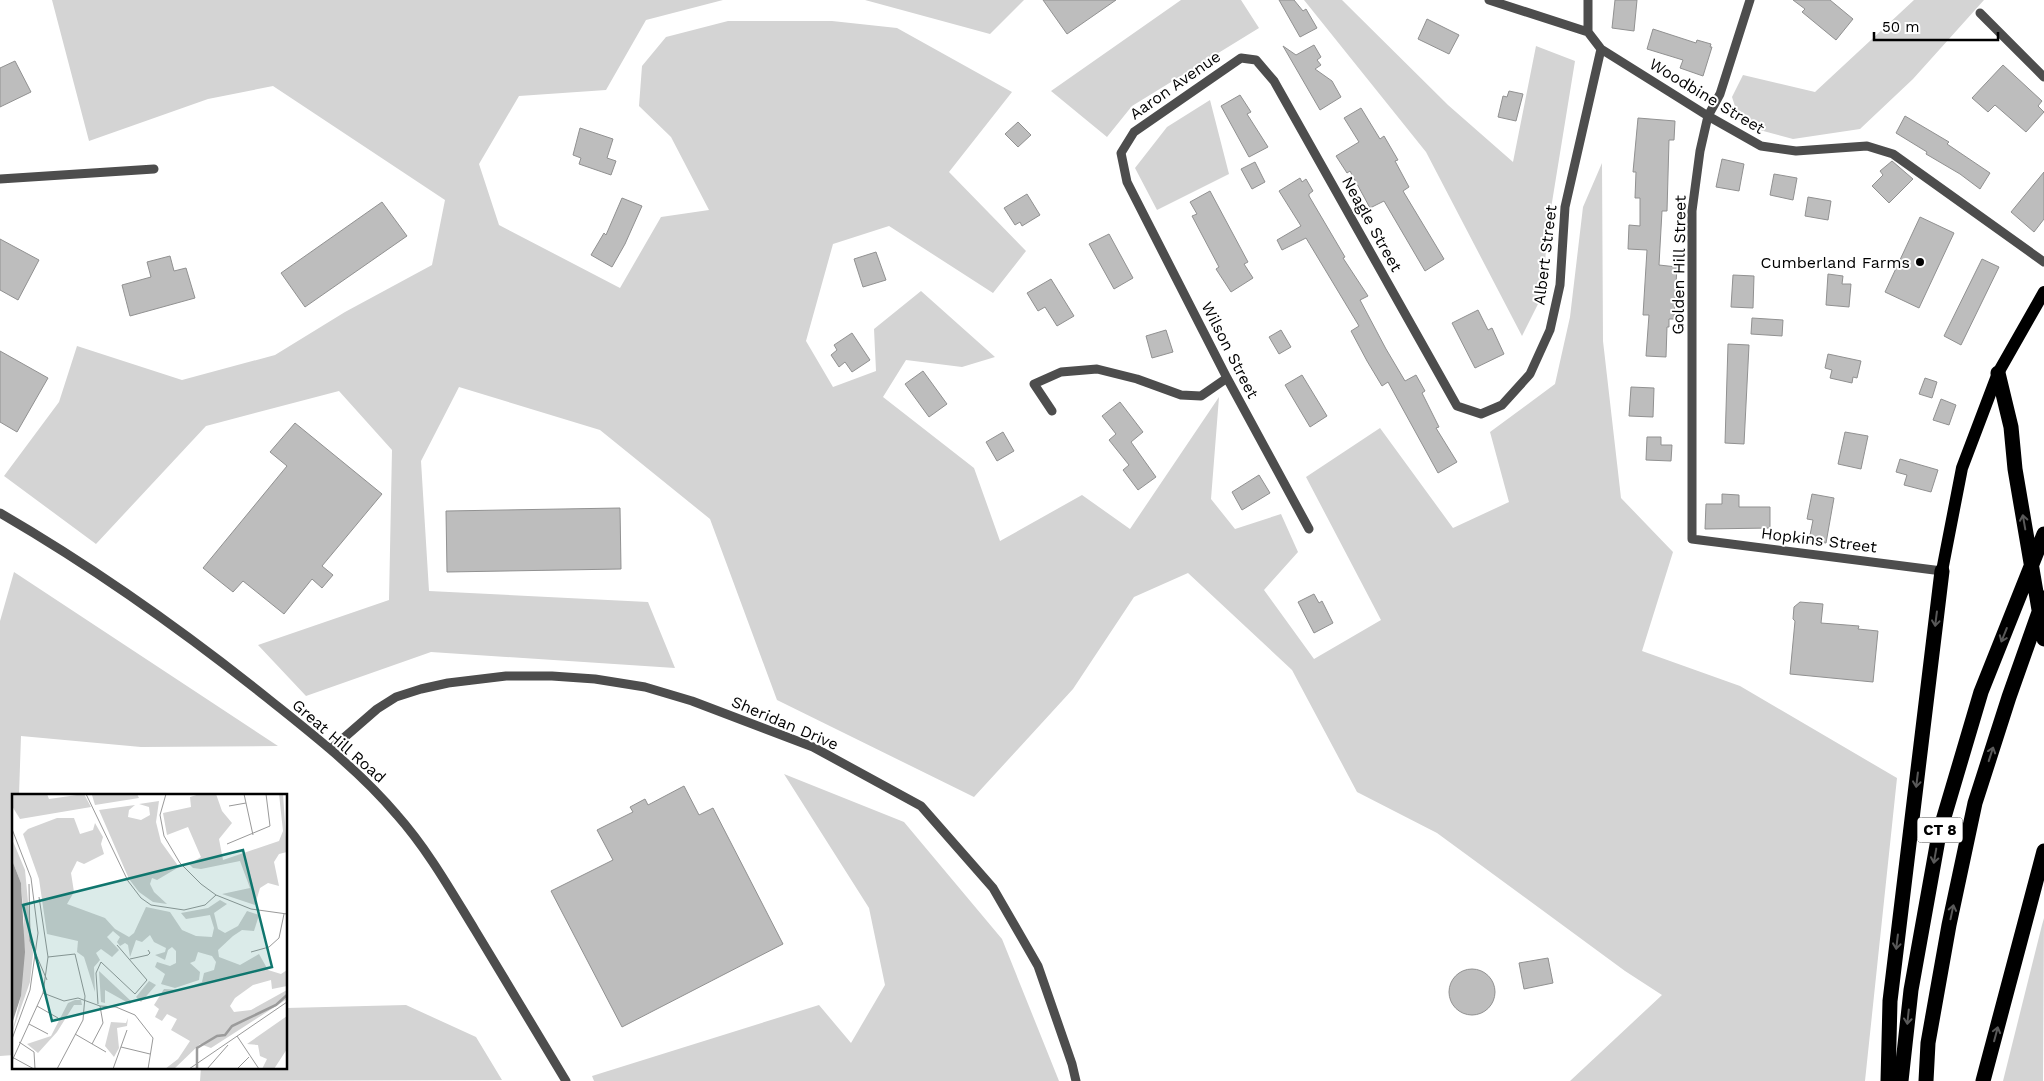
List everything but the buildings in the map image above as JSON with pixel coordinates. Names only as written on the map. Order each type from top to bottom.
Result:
[{"type":"highway","points":[[1998,373],[2010,428],[2038,637]]},
{"type":"highway","name":"CT 8","points":[[1901,1081],[1911,990],[1938,834],[1981,692],[2044,534]]},
{"type":"highway","points":[[1888,1081],[1890,1001],[1942,571]]},
{"type":"highway","name":"CT 8","points":[[1926,1081],[1928,1043],[1949,924],[1975,804],[2038,637],[2044,598]]},
{"type":"highway","points":[[1983,1081],[2044,851]]},
{"type":"main road","points":[[1942,571],[1962,468],[1998,373],[2044,292]]},
{"type":"street","points":[[1489,0],[1588,32],[1588,0]]},
{"type":"street","name":"Golden Hill Street","points":[[1692,539],[1692,211],[1700,151],[1708,116],[1720,94],[1750,0]]},
{"type":"street","points":[[1980,13],[2044,77]]},
{"type":"street","name":"Woodbine Street","points":[[1588,32],[1601,49],[1708,116],[1761,146],[1796,151],[1867,146],[1893,154],[2044,262]]},
{"type":"street","name":"Albert Street","points":[[1456,406],[1481,414],[1502,405],[1530,374],[1550,330],[1560,285],[1566,207],[1601,49]]},
{"type":"street","name":"Aaron Avenue","points":[[1127,182],[1121,153],[1134,132],[1241,58],[1256,60]]},
{"type":"street","name":"Neagle Street","points":[[1256,60],[1274,81],[1456,406]]},
{"type":"street","points":[[0,179],[154,169]]},
{"type":"street","name":"Wilson Street","points":[[1127,182],[1227,378],[1309,530]]},
{"type":"street","points":[[1052,411],[1034,384],[1061,372],[1096,369],[1136,379],[1181,395],[1201,396],[1227,378]]},
{"type":"street","name":"Great Hill Road","points":[[0,513],[57,548],[160,617],[232,670],[332,749],[397,814],[444,878],[566,1081]]},
{"type":"street","name":"Hopkins Street","points":[[1692,539],[1942,571]]},
{"type":"street","name":"Sheridan Drive","points":[[332,749],[377,709],[396,697],[448,683],[506,676],[552,676],[596,679],[645,687],[692,701],[813,747],[922,806],[993,888],[1038,966],[1072,1064],[1076,1081]]},
{"type":"shaded area","points":[[52,0],[723,0],[646,20],[606,90],[519,96],[479,164],[499,225],[620,288],[661,217],[709,210],[671,137],[639,106],[642,66],[666,37],[728,21],[832,21],[897,28],[1012,92],[949,172],[1026,251],[993,293],[889,226],[833,244],[806,341],[833,387],[876,371],[874,329],[921,291],[995,357],[962,367],[906,360],[883,397],[974,468],[1000,541],[1082,495],[1130,529],[1219,397],[1211,499],[1235,529],[1281,514],[1298,552],[1264,590],[1314,659],[1381,620],[1306,477],[1380,428],[1453,528],[1509,502],[1490,432],[1555,384],[1570,317],[1583,207],[1602,163],[1603,341],[1621,498],[1673,552],[1642,651],[1740,686],[1897,778],[1865,1081],[1570,1081],[1662,995],[1625,971],[1437,833],[1357,792],[1292,670],[1188,573],[1134,597],[1073,689],[974,797],[777,700],[710,519],[600,430],[459,387],[421,461],[429,591],[648,602],[675,668],[431,652],[306,696],[258,645],[389,600],[392,450],[339,391],[206,426],[96,544],[4,476],[59,402],[77,346],[182,380],[275,355],[345,312],[432,265],[445,200],[273,86],[208,99],[89,141]]},
{"type":"shaded area","points":[[865,0],[1024,0],[990,34]]},
{"type":"shaded area","points":[[1181,0],[1241,0],[1259,28],[1132,106],[1107,137],[1051,91]]},
{"type":"shaded area","points":[[1304,0],[1342,0],[1448,105],[1513,162],[1536,46],[1575,61],[1547,233],[1543,294],[1522,336],[1426,152]]},
{"type":"shaded area","points":[[1914,0],[1984,0],[1913,79],[1860,129],[1793,139],[1741,125],[1732,97],[1743,75],[1815,92]]},
{"type":"shaded area","points":[[1210,100],[1229,174],[1157,210],[1135,168],[1167,127]]},
{"type":"shaded area","points":[[14,572],[278,746],[141,747],[21,736],[19,794],[12,794],[12,1055],[0,1056],[0,621]]},
{"type":"shaded area","points":[[784,774],[904,822],[1002,939],[1059,1081],[594,1081],[592,1076],[819,1005],[851,1043],[885,985],[869,908]]},
{"type":"shaded area","points":[[2044,918],[2043,1081],[2003,1081],[2042,925]]},
{"type":"shaded area","points":[[406,1005],[476,1037],[502,1080],[200,1081],[201,1068],[288,1068],[288,1008]]},
{"type":"place","name":"Cumberland Farms","points":[[1920,262]]}]
